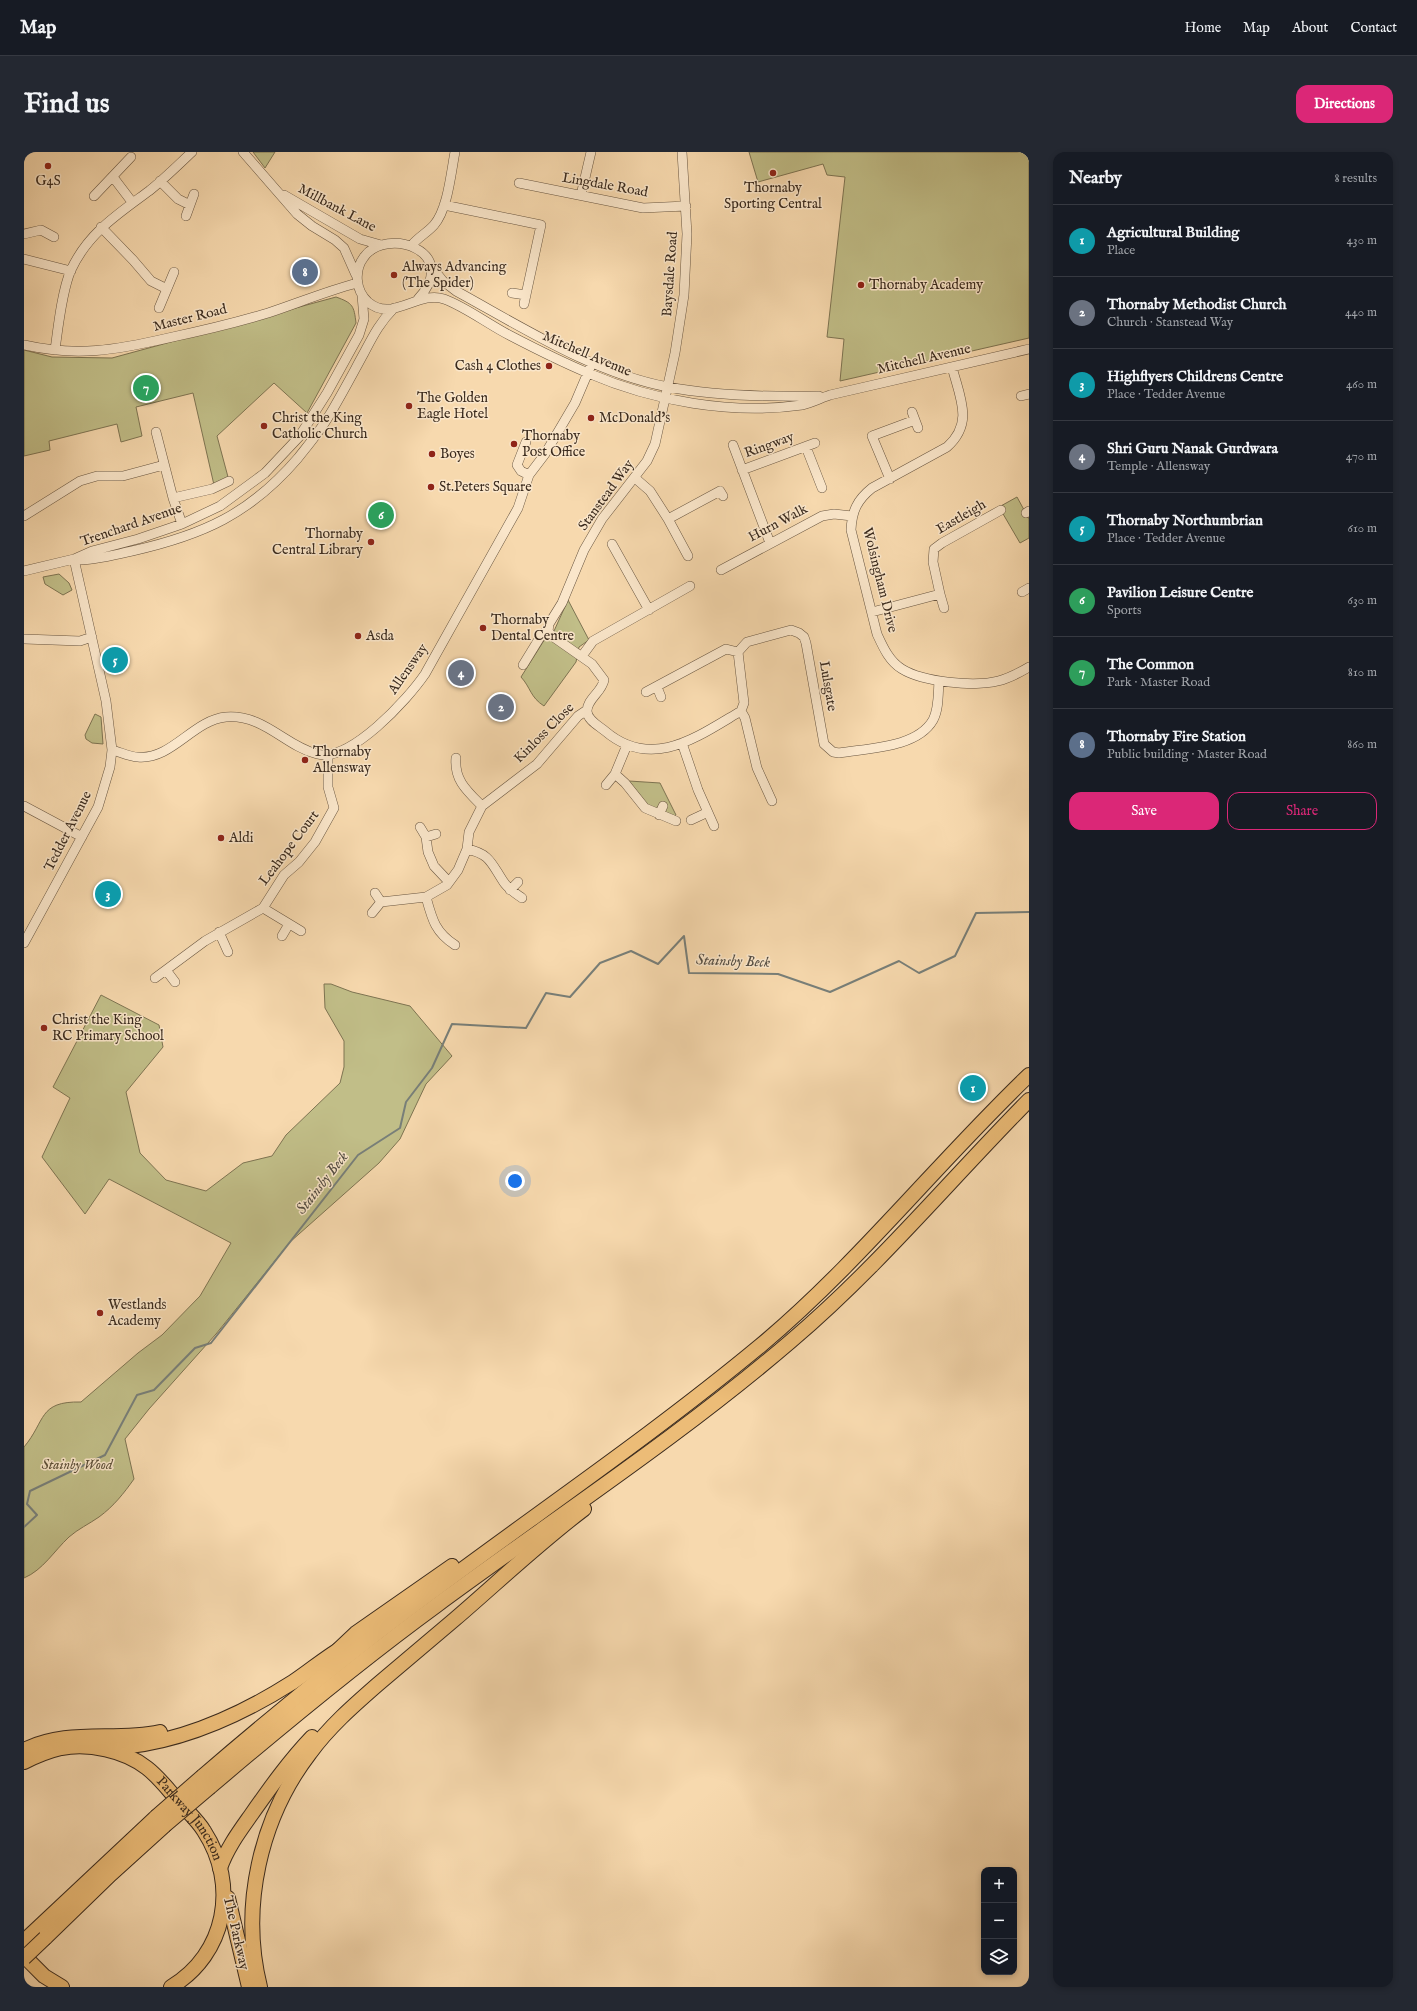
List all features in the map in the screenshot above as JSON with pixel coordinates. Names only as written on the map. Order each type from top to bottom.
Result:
[{"type":"highway","points":[[62,1987],[44,1976],[24,1957],[40,1934],[111,1874],[160,1822],[207,1781],[277,1713],[442,1585],[683,1409],[804,1307],[866,1247],[1029,1075]]},
{"type":"highway","points":[[260,1987],[253,1946],[254,1888],[262,1850],[273,1818],[291,1782],[310,1753],[329,1731],[352,1707],[571,1520],[720,1409],[749,1385],[789,1343],[855,1282],[1029,1100]]},
{"type":"highway","points":[[207,1781],[442,1601],[709,1407],[789,1343]]},
{"type":"highway","points":[[338,1650],[362,1629],[634,1436],[724,1375]]},
{"type":"highway","points":[[99,1748],[138,1746],[184,1734],[221,1720],[282,1688],[409,1603],[442,1585]]},
{"type":"highway","points":[[221,1873],[224,1856],[283,1770],[307,1742],[327,1721],[366,1688],[422,1646]]},
{"type":"highway","points":[[24,1750],[51,1739],[70,1736],[145,1735],[172,1730],[207,1719],[282,1688]]},
{"type":"highway","name":"Parkway Junction","points":[[24,1762],[43,1753],[61,1748],[99,1748],[130,1758],[153,1774],[204,1830],[214,1850],[221,1873],[223,1911],[219,1929],[204,1959],[190,1974],[171,1987]]},
{"type":"highway","name":"The Parkway","points":[[221,1873],[249,1987]]},
{"type":"highway","points":[[24,1941],[40,1934]]},
{"type":"street","points":[[55,350],[59,318],[70,270],[87,242],[101,227],[160,181],[192,152]]},
{"type":"street","name":"Millbank Lane","points":[[243,152],[297,214],[312,226],[335,240],[344,248],[356,279]]},
{"type":"street","points":[[356,279],[364,256],[372,249],[381,245],[400,244],[411,246],[418,237],[434,225],[444,205],[455,152]]},
{"type":"street","points":[[581,195],[591,152]]},
{"type":"street","name":"Baysdale Road","points":[[666,397],[681,323],[687,264],[686,206],[682,152]]},
{"type":"street","points":[[94,196],[131,157]]},
{"type":"street","points":[[113,177],[132,202]]},
{"type":"street","points":[[160,181],[178,199],[190,206]]},
{"type":"street","name":"Lingdale Road","points":[[519,183],[642,208],[686,206]]},
{"type":"street","name":"Millbank Lane","points":[[279,192],[360,239],[381,245]]},
{"type":"street","points":[[186,216],[194,194]]},
{"type":"street","points":[[444,205],[541,225],[525,300],[512,292]]},
{"type":"street","points":[[101,227],[151,281],[167,288]]},
{"type":"street","points":[[24,234],[41,230],[54,237]]},
{"type":"street","name":"Mitchell Avenue","points":[[411,246],[424,254],[443,281],[456,291],[592,363],[616,372],[668,387],[737,394],[825,396]]},
{"type":"street","points":[[24,260],[70,270]]},
{"type":"street","points":[[418,300],[429,284],[432,276],[431,266]]},
{"type":"street","points":[[159,308],[174,272]]},
{"type":"street","name":"Mitchell Avenue","points":[[356,279],[362,294],[368,302],[379,308],[394,308],[411,304],[418,300],[443,299],[510,335],[587,373],[626,387],[666,397],[740,409],[803,404],[825,396],[1029,349]]},
{"type":"street","name":"Master Road","points":[[24,345],[81,352],[120,349],[218,327],[267,313],[356,279]]},
{"type":"street","name":"Trenchard Avenue","points":[[74,560],[92,551],[182,524],[220,506],[265,473],[287,452],[318,409],[359,335],[364,319],[362,294]]},
{"type":"street","name":"Trenchard Avenue","points":[[24,571],[74,560],[94,560],[171,541],[206,529],[237,512],[261,495],[277,482],[301,454],[330,415],[373,334],[384,318],[394,308]]},
{"type":"street","name":"Allensway","points":[[328,756],[338,753],[352,745],[378,725],[396,710],[414,689],[452,626],[518,508],[529,475],[545,454],[575,404],[592,363]]},
{"type":"street","name":"Wolsingham Drive","points":[[952,367],[963,410],[962,426],[956,439],[946,447],[872,488],[862,496],[855,507],[852,516],[851,530],[877,634],[884,649],[893,662],[902,669],[922,678],[939,681],[979,683],[998,682],[1029,667]]},
{"type":"street","name":"Stanstead Way","points":[[523,665],[542,634],[548,631],[549,624],[562,603],[584,550],[602,519],[647,462],[655,444],[666,397]]},
{"type":"street","points":[[318,409],[330,415]]},
{"type":"street","points":[[890,478],[872,436],[915,420]]},
{"type":"street","points":[[156,432],[173,498],[182,524]]},
{"type":"street","points":[[526,442],[517,465],[521,471],[529,475]]},
{"type":"street","name":"Ringway","points":[[742,470],[815,443]]},
{"type":"street","name":"Ringway","points":[[733,445],[770,543]]},
{"type":"street","name":"Ringway","points":[[806,447],[822,488]]},
{"type":"street","points":[[24,516],[80,481],[97,476],[122,476],[164,465]]},
{"type":"street","points":[[635,478],[650,491],[668,519],[688,556]]},
{"type":"street","points":[[173,498],[212,489],[229,481]]},
{"type":"street","points":[[668,519],[720,491],[723,496]]},
{"type":"street","name":"Eastleigh","points":[[944,608],[933,562],[934,549],[1001,510]]},
{"type":"street","name":"Hurn Walk","points":[[720,570],[822,516],[834,514],[852,516]]},
{"type":"street","points":[[128,541],[130,551]]},
{"type":"street","points":[[612,544],[649,610]]},
{"type":"street","name":"Tedder Avenue","points":[[24,943],[98,807],[108,779],[112,750],[106,701],[74,560]]},
{"type":"street","points":[[548,631],[552,636],[582,656],[593,641],[690,586]]},
{"type":"street","points":[[872,612],[940,594]]},
{"type":"street","name":"Lulsgate","points":[[738,652],[747,642],[791,630],[799,632],[804,637],[824,744],[833,752],[839,753],[900,742],[920,735],[933,720],[937,707],[939,681]]},
{"type":"street","points":[[24,639],[80,641],[92,637]]},
{"type":"street","points":[[587,710],[589,718],[615,739],[627,745],[648,750],[667,749],[682,744],[741,711],[744,703],[738,652],[726,649],[646,692]]},
{"type":"street","name":"Kinloss Close","points":[[380,902],[426,897],[449,882],[458,870],[466,849],[469,832],[482,806],[537,764],[578,716],[587,710],[590,702],[603,686],[604,680],[592,664],[582,656]]},
{"type":"street","points":[[656,687],[662,697]]},
{"type":"street","points":[[741,711],[745,718],[758,768],[772,790],[772,801]]},
{"type":"street","points":[[112,750],[138,757],[147,757],[171,747],[212,721],[224,717],[236,717],[257,722],[308,750],[317,754],[328,756]]},
{"type":"street","points":[[682,744],[706,813],[714,826]]},
{"type":"street","points":[[606,785],[615,774],[627,745]]},
{"type":"street","name":"Leahope Court","points":[[155,978],[205,941],[263,908],[284,875],[298,862],[315,842],[334,808],[328,787],[328,756]]},
{"type":"street","points":[[456,758],[451,770],[465,789],[482,806]]},
{"type":"street","points":[[615,774],[625,783],[645,808],[659,816],[676,821]]},
{"type":"street","points":[[24,806],[82,837]]},
{"type":"street","points":[[659,816],[663,806]]},
{"type":"street","points":[[691,820],[706,813]]},
{"type":"street","points":[[420,827],[426,837],[428,852],[434,866],[449,882]]},
{"type":"street","points":[[426,837],[436,834]]},
{"type":"street","points":[[466,849],[480,852],[492,862],[503,882],[510,890],[522,898]]},
{"type":"street","points":[[510,890],[518,882]]},
{"type":"street","points":[[372,912],[380,902],[375,893]]},
{"type":"street","points":[[426,897],[433,922],[443,937],[455,945]]},
{"type":"street","points":[[263,908],[300,931]]},
{"type":"street","points":[[282,936],[289,924]]},
{"type":"street","points":[[219,932],[228,952]]},
{"type":"street","points":[[166,970],[175,982]]},
{"type":"green space","points":[[253,152],[275,152],[265,168]]},
{"type":"green space","points":[[749,152],[1029,152],[1029,338],[840,381],[844,339],[827,337],[845,177],[827,175],[823,164],[758,182]]},
{"type":"green space","points":[[336,297],[346,301],[352,306],[356,323],[307,413],[274,383],[217,436],[228,477],[214,485],[193,393],[136,407],[142,436],[121,442],[117,424],[49,441],[50,450],[24,456],[24,350],[52,357],[112,358]]},
{"type":"green space","points":[[1017,497],[1029,519],[1029,538],[1020,543],[999,507]]},
{"type":"green space","points":[[59,574],[69,583],[72,590],[63,595],[45,584],[43,577]]},
{"type":"green space","points":[[568,600],[589,640],[579,647],[576,662],[544,706],[533,696],[521,677],[543,642],[554,631]]},
{"type":"green space","points":[[95,714],[101,717],[103,744],[92,743],[86,739],[85,735]]},
{"type":"green space","points":[[629,781],[660,783],[676,815],[673,817],[667,816],[660,803],[656,810],[651,809]]},
{"type":"green space","name":"Stainby Wood","points":[[324,984],[331,984],[352,992],[410,1006],[452,1056],[426,1084],[400,1139],[379,1163],[290,1242],[216,1334],[149,1409],[125,1439],[134,1479],[114,1504],[95,1520],[76,1531],[37,1570],[24,1578],[24,1447],[45,1414],[50,1409],[57,1405],[81,1402],[138,1353],[162,1335],[200,1296],[231,1243],[109,1179],[85,1214],[42,1157],[70,1098],[53,1087],[101,995],[159,1025],[163,1047],[126,1092],[140,1153],[166,1180],[206,1191],[243,1163],[272,1156],[286,1135],[340,1083],[344,1067],[344,1041],[325,1008]]},
{"type":"waterway","name":"Stainsby Beck","points":[[24,1527],[37,1515],[27,1504],[30,1491],[105,1455],[137,1395],[154,1390],[195,1348],[211,1343],[358,1155],[400,1128],[406,1102],[432,1068],[452,1024],[526,1028],[546,993],[570,997],[600,963],[631,951],[658,964],[684,936],[689,973],[778,974],[830,992],[899,961],[919,973],[955,956],[976,913],[1029,912]]},
{"type":"place","name":"G4S","points":[[48,166]]},
{"type":"place","name":"Thornaby Sporting Central","points":[[773,173]]},
{"type":"place","name":"Thornaby Fire Station","points":[[305,272]]},
{"type":"place","name":"Always Advancing (The Spider)","points":[[394,275]]},
{"type":"place","name":"Thornaby Academy","points":[[861,285]]},
{"type":"place","name":"Cash 4 Clothes","points":[[549,366]]},
{"type":"place","name":"The Common","points":[[146,388]]},
{"type":"place","name":"The Golden Eagle Hotel","points":[[409,406]]},
{"type":"place","name":"McDonald's","points":[[591,418]]},
{"type":"place","name":"Christ the King Catholic Church","points":[[264,426]]},
{"type":"place","name":"Thornaby Post Office","points":[[514,444]]},
{"type":"place","name":"Boyes","points":[[432,454]]},
{"type":"place","name":"St.Peters Square","points":[[431,487]]},
{"type":"place","name":"Pavilion Leisure Centre","points":[[381,515]]},
{"type":"place","name":"Thornaby Central Library","points":[[371,542]]},
{"type":"place","name":"Thornaby Dental Centre","points":[[483,628]]},
{"type":"place","name":"Asda","points":[[358,636]]},
{"type":"place","name":"Thornaby Northumbrian","points":[[115,660]]},
{"type":"place","name":"Shri Guru Nanak Gurdwara","points":[[461,673]]},
{"type":"place","name":"Thornaby Methodist Church","points":[[501,707]]},
{"type":"place","name":"Thornaby Allensway","points":[[305,760]]},
{"type":"place","name":"Aldi","points":[[221,838]]},
{"type":"place","name":"Highflyers Childrens Centre","points":[[108,894]]},
{"type":"place","name":"Christ the King RC Primary School","points":[[44,1028]]},
{"type":"place","name":"Agricultural Building","points":[[973,1088]]},
{"type":"place","name":"Westlands Academy","points":[[100,1313]]}]
